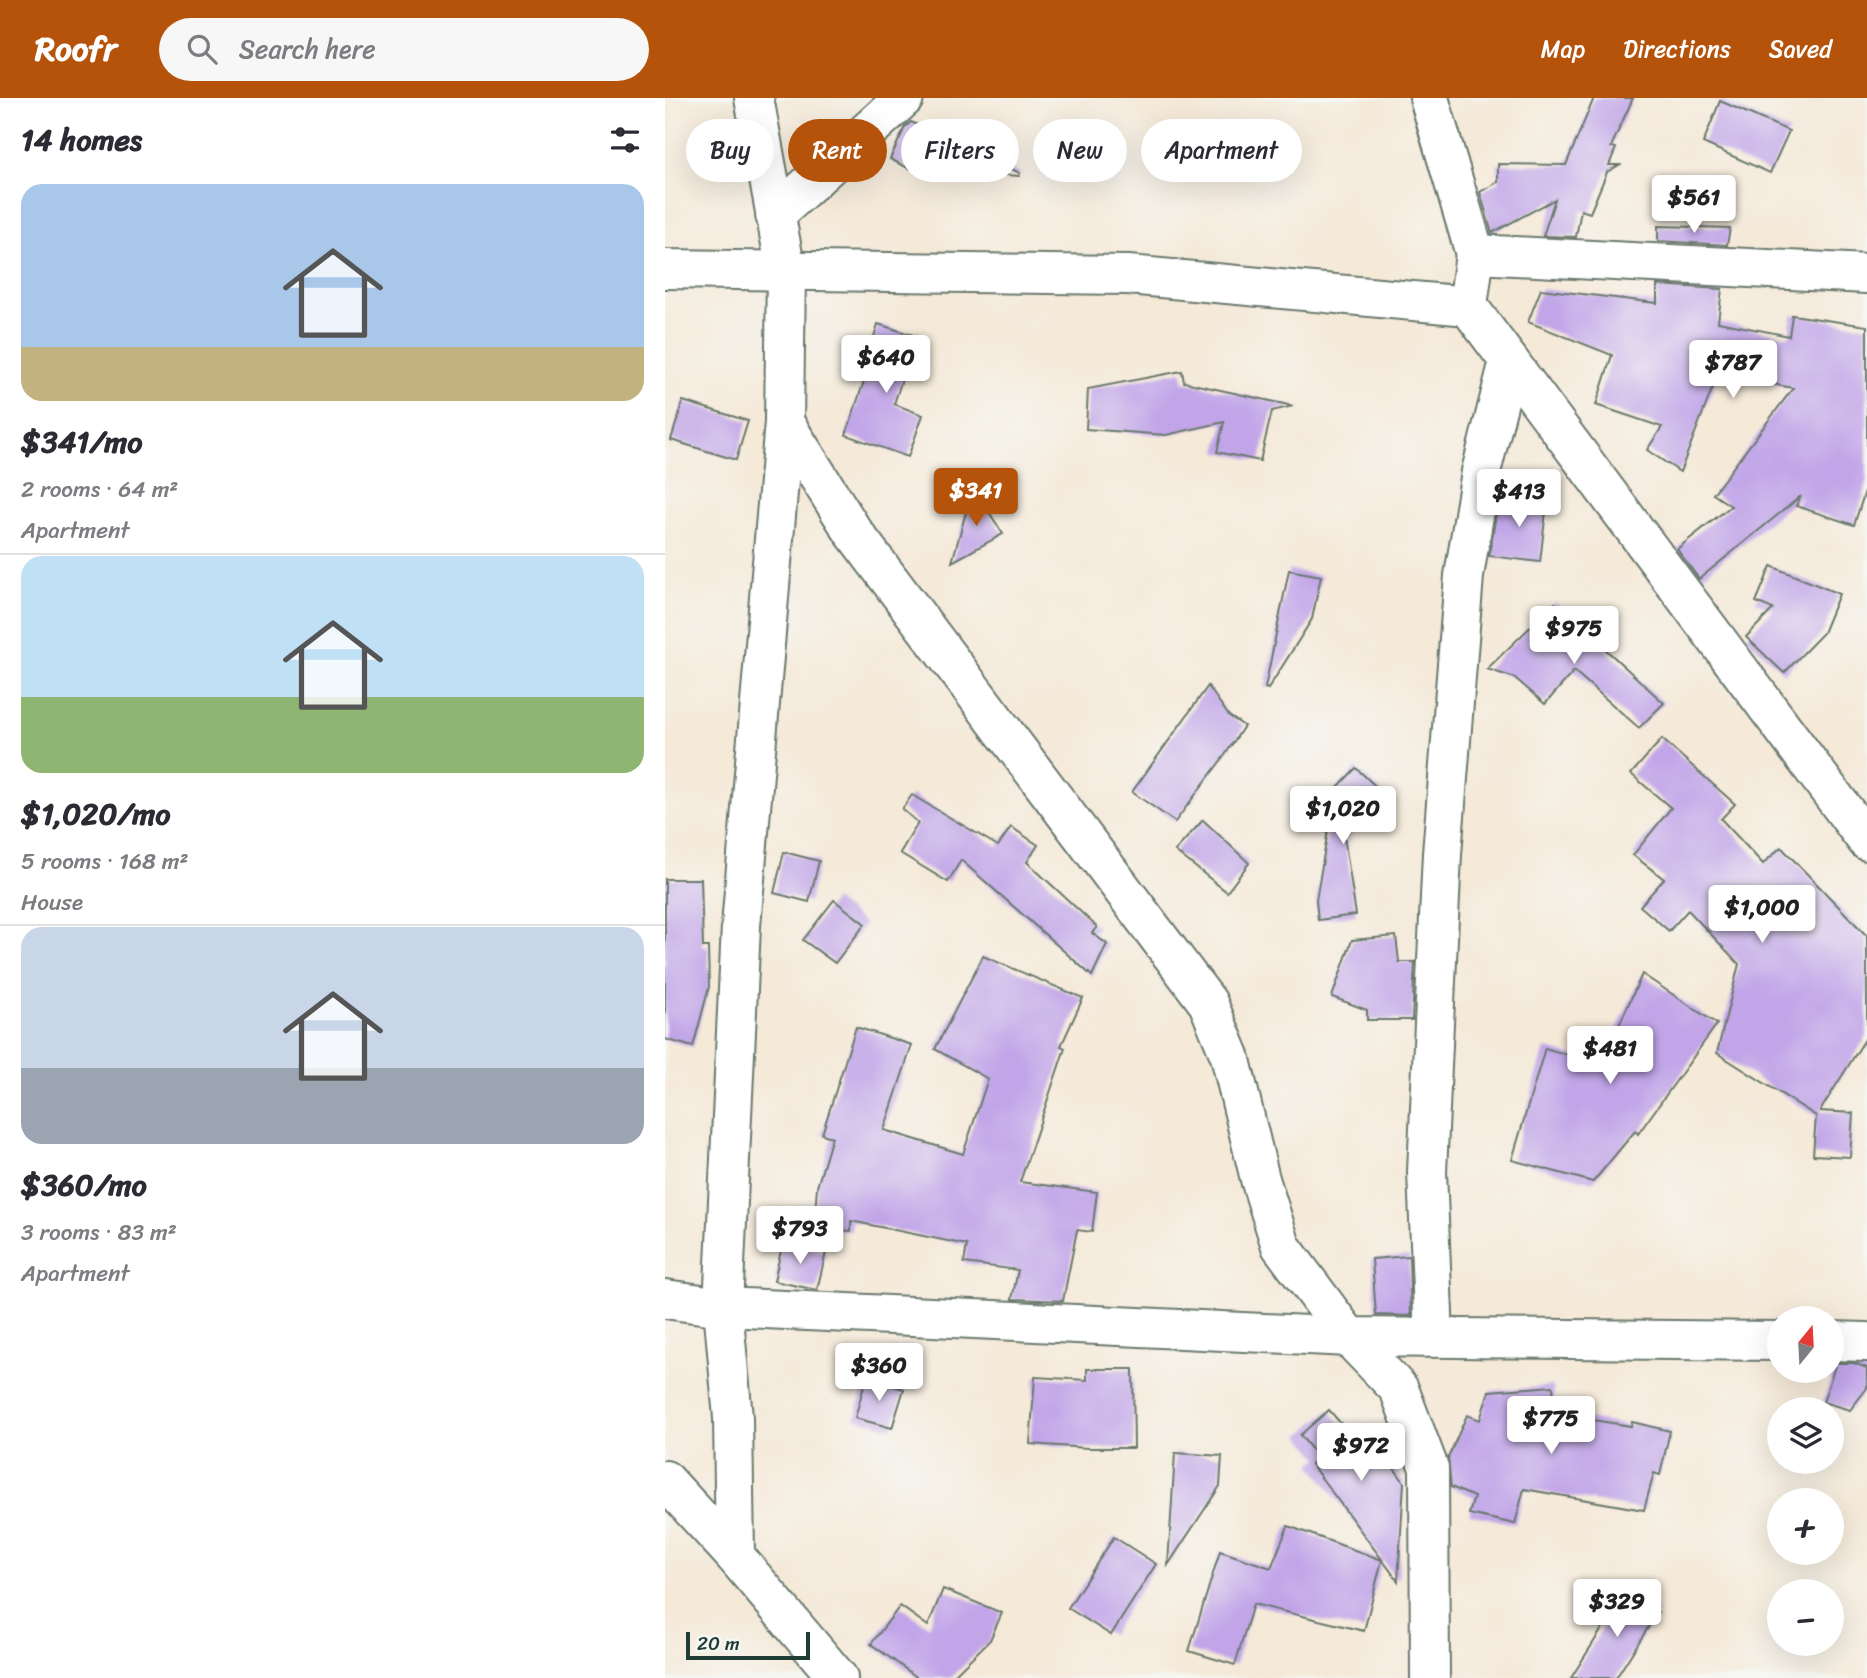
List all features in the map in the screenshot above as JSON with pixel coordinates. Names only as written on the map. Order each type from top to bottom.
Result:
[{"type":"street","points":[[735,1556],[733,1418],[723,1307],[741,926],[784,422],[786,271],[754,98]]},
{"type":"street","points":[[775,215],[904,98]]},
{"type":"street","points":[[1429,98],[1475,254],[1468,306],[1867,841]]},
{"type":"street","points":[[1475,254],[1867,274]]},
{"type":"street","points":[[665,269],[1128,275],[1468,306]]},
{"type":"street","points":[[1434,1337],[1427,1172],[1443,841],[1464,576],[1481,472],[1509,361]]},
{"type":"street","points":[[784,422],[852,530],[1207,1003],[1230,1056],[1260,1179],[1281,1247],[1349,1337],[1399,1389],[1429,1468],[1430,1678]]},
{"type":"street","points":[[665,1299],[723,1307],[1349,1337],[1767,1341]]},
{"type":"street","points":[[1845,1341],[1867,1342]]},
{"type":"street","points":[[665,1480],[735,1556],[838,1678]]},
{"type":"building","points":[[1594,98],[1633,98],[1611,147],[1616,148],[1609,165],[1619,165],[1607,172],[1590,213],[1581,210],[1576,237],[1543,236],[1555,199],[1492,233],[1480,192],[1498,182],[1498,164],[1566,165]]},
{"type":"building","points":[[1720,101],[1789,131],[1770,173],[1703,143]]},
{"type":"building","points":[[901,136],[901,164],[890,159]]},
{"type":"building","points":[[1658,226],[1730,228],[1727,245],[1658,241]]},
{"type":"building","points":[[1657,285],[1722,289],[1718,322],[1789,336],[1792,315],[1867,326],[1867,485],[1854,525],[1796,506],[1801,496],[1699,579],[1677,549],[1731,506],[1713,494],[1793,388],[1718,374],[1680,472],[1647,450],[1662,427],[1596,405],[1612,355],[1528,322],[1541,289],[1657,303]]},
{"type":"building","points":[[878,324],[916,336],[894,404],[923,415],[908,457],[846,435],[868,369],[864,368]]},
{"type":"building","points":[[1182,371],[1184,382],[1293,406],[1272,411],[1260,461],[1217,452],[1224,422],[1166,435],[1086,429],[1088,389]]},
{"type":"building","points":[[683,401],[748,421],[736,460],[671,440]]},
{"type":"building","points":[[973,487],[1003,534],[952,562]]},
{"type":"building","points":[[1499,496],[1547,502],[1540,562],[1489,556]]},
{"type":"building","points":[[1771,566],[1839,594],[1823,633],[1784,673],[1746,637],[1773,609],[1756,602]]},
{"type":"building","points":[[1289,570],[1321,576],[1312,619],[1268,689],[1265,688]]},
{"type":"building","points":[[1555,603],[1664,703],[1639,728],[1574,671],[1545,704],[1515,678],[1487,669]]},
{"type":"building","points":[[1208,686],[1229,716],[1244,726],[1175,822],[1132,792]]},
{"type":"building","points":[[1662,739],[1735,804],[1721,819],[1763,864],[1781,847],[1867,936],[1867,1036],[1820,1111],[1853,1113],[1850,1157],[1813,1155],[1816,1116],[1717,1053],[1739,964],[1688,910],[1669,931],[1640,906],[1664,879],[1633,855],[1671,808],[1631,774]]},
{"type":"building","points":[[1356,768],[1384,794],[1344,836],[1356,915],[1318,920],[1316,900],[1335,790]]},
{"type":"building","points":[[912,795],[998,846],[1011,827],[1038,845],[1027,862],[1097,927],[1092,933],[1107,944],[1092,976],[961,860],[948,882],[900,853],[918,823],[902,809]]},
{"type":"building","points":[[1203,820],[1249,863],[1227,892],[1175,851]]},
{"type":"building","points":[[784,852],[819,861],[809,902],[774,893]]},
{"type":"building","points":[[665,879],[701,879],[703,947],[708,947],[709,987],[693,1047],[665,1039]]},
{"type":"building","points":[[834,900],[865,924],[835,963],[803,940]]},
{"type":"building","points":[[1396,936],[1399,962],[1415,962],[1412,1020],[1367,1020],[1367,1010],[1332,997],[1352,940]]},
{"type":"building","points":[[983,956],[1083,998],[1061,1046],[1065,1048],[1020,1182],[1097,1192],[1092,1232],[1077,1230],[1063,1301],[1012,1299],[1018,1270],[964,1263],[967,1245],[851,1221],[851,1231],[814,1228],[817,1187],[832,1137],[822,1134],[856,1027],[912,1045],[884,1130],[963,1154],[988,1079],[935,1049]]},
{"type":"building","points":[[1642,974],[1717,1024],[1638,1134],[1635,1131],[1593,1182],[1512,1160],[1545,1048],[1601,1065]]},
{"type":"building","points":[[783,1242],[826,1252],[817,1290],[774,1281]]},
{"type":"building","points":[[1409,1256],[1411,1316],[1376,1315],[1372,1259]]},
{"type":"building","points":[[1845,1363],[1867,1368],[1867,1388],[1850,1410],[1844,1408],[1844,1397],[1825,1397],[1829,1383],[1845,1382]]},
{"type":"building","points":[[1087,1369],[1133,1369],[1134,1448],[1030,1444],[1035,1377],[1087,1380]]},
{"type":"building","points":[[866,1378],[904,1389],[892,1428],[855,1418]]},
{"type":"building","points":[[1553,1386],[1555,1414],[1631,1426],[1632,1422],[1670,1431],[1660,1475],[1654,1473],[1644,1510],[1524,1489],[1515,1524],[1469,1514],[1474,1497],[1451,1487],[1448,1458],[1467,1415],[1480,1420],[1489,1391]]},
{"type":"building","points":[[1329,1410],[1350,1434],[1362,1425],[1404,1482],[1398,1581],[1311,1464],[1319,1458],[1300,1435]]},
{"type":"building","points":[[1175,1453],[1222,1456],[1220,1486],[1168,1565]]},
{"type":"building","points":[[1288,1526],[1382,1560],[1364,1631],[1253,1604],[1235,1665],[1189,1651],[1220,1551],[1271,1568]]},
{"type":"building","points":[[1114,1537],[1156,1564],[1111,1635],[1068,1608]]},
{"type":"building","points":[[943,1589],[1002,1613],[990,1640],[951,1678],[918,1678],[871,1644],[900,1606],[928,1626]]},
{"type":"building","points":[[1626,1591],[1658,1612],[1616,1678],[1571,1678]]}]
